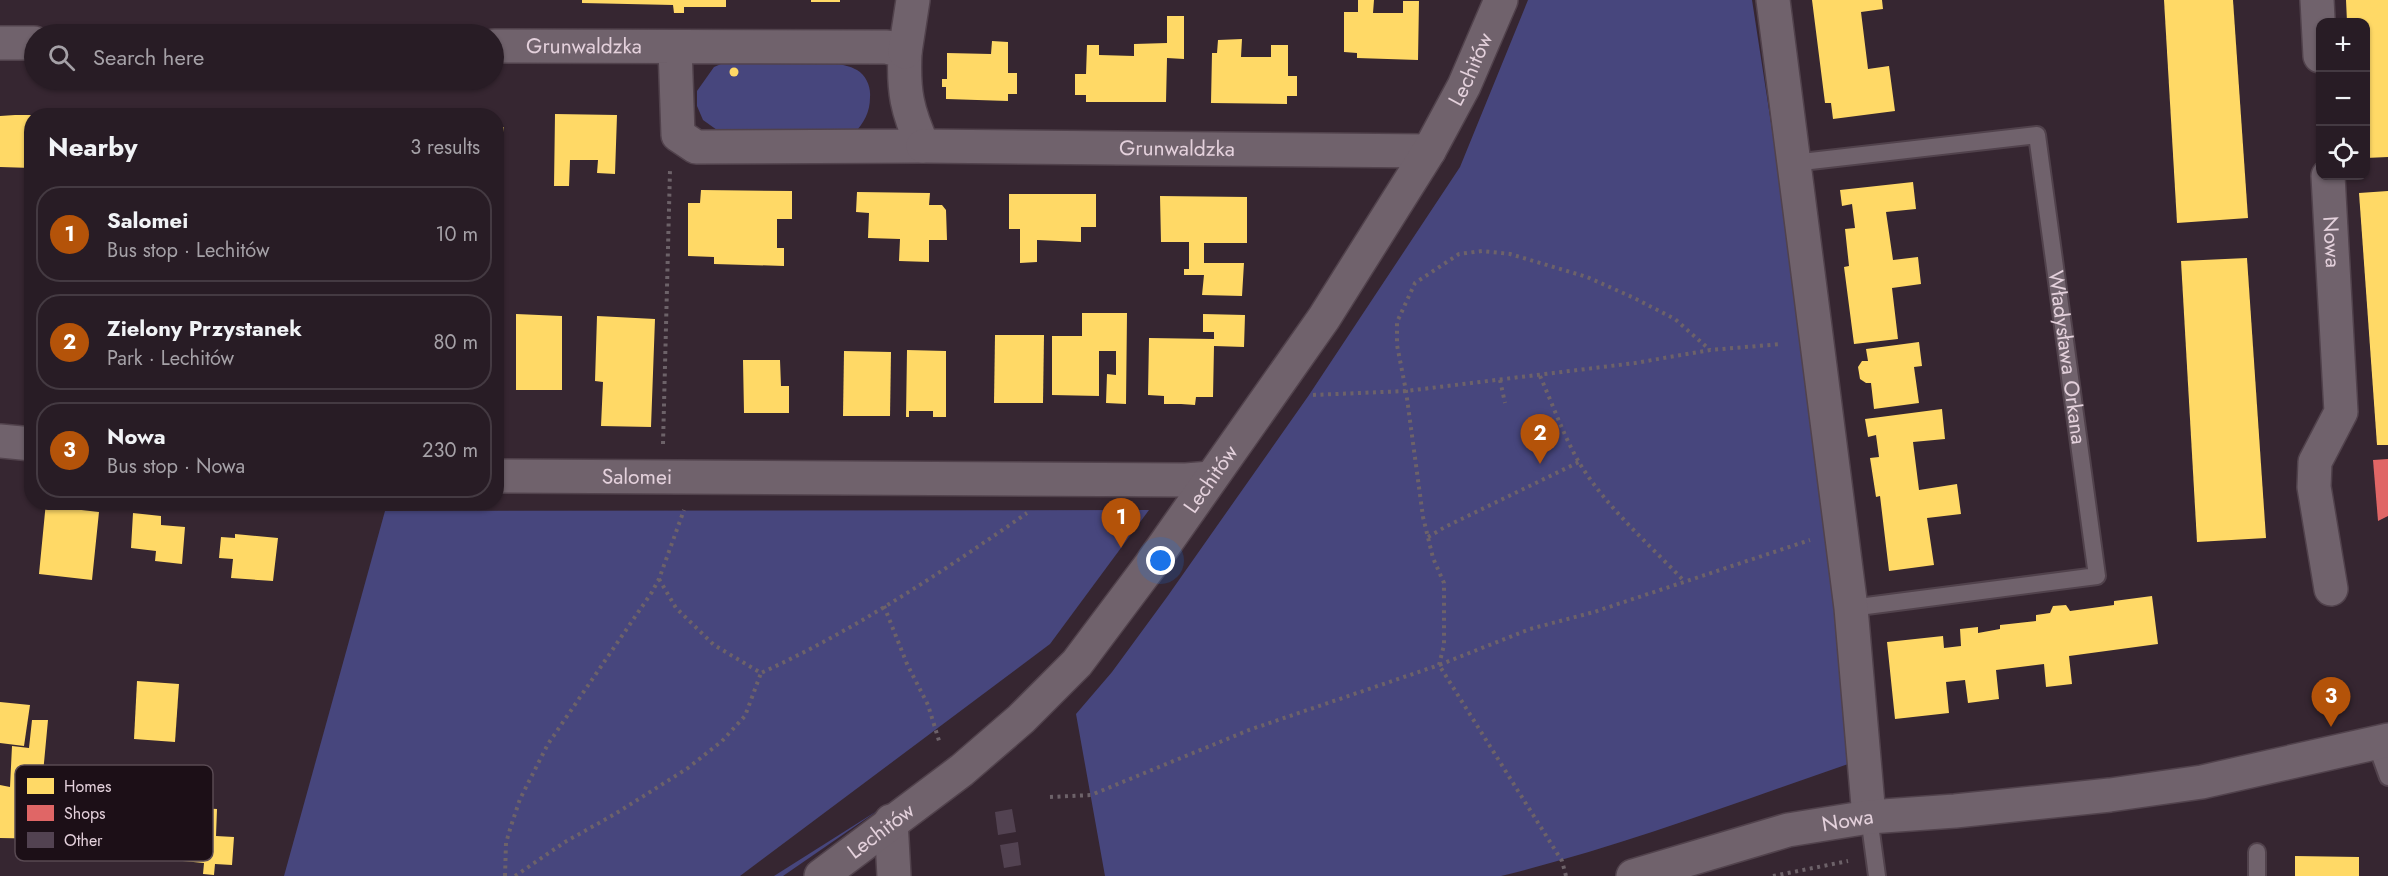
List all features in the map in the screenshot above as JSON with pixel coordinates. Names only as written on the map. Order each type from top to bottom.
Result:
[{"type":"street","points":[[913,0],[903,82],[910,118],[923,146]]},
{"type":"street","name":"Lechitów","points":[[821,876],[979,756],[1021,719],[1077,663],[1149,567],[1324,318],[1429,151],[1464,86],[1501,0]]},
{"type":"street","points":[[1773,0],[1851,608],[1869,816]]},
{"type":"street","points":[[2317,0],[2318,18]]},
{"type":"street","points":[[0,43],[24,44]]},
{"type":"street","name":"Grunwaldzka","points":[[504,46],[887,47],[905,52]]},
{"type":"street","name":"Grunwaldzka","points":[[675,48],[678,135],[696,147],[923,146],[1429,151]]},
{"type":"street","name":"Nowa","points":[[2328,180],[2341,412],[2315,462],[2314,487],[2331,589]]},
{"type":"street","points":[[0,441],[24,443]]},
{"type":"street","name":"Salomei","points":[[504,476],[1176,480],[1211,478]]},
{"type":"street","name":"Nowa","points":[[1633,876],[1788,830],[1869,816],[1955,811],[2110,795],[2202,782],[2382,742]]},
{"type":"street","points":[[891,821],[894,876]]},
{"type":"lane","name":"Władysława Orkana","points":[[1793,163],[2037,135],[2097,576],[1851,608]]},
{"type":"lane","points":[[2382,742],[2388,777]]},
{"type":"lane","points":[[1869,816],[1876,876]]},
{"type":"lane","points":[[2257,876],[2258,852]]},
{"type":"path","points":[[663,454],[670,164]]},
{"type":"path","points":[[1566,876],[1562,861],[1439,665],[1444,645],[1444,583],[1433,558],[1423,517],[1406,391],[1397,345],[1397,322],[1415,283],[1459,254],[1482,251],[1510,254],[1587,277],[1676,319],[1710,350]]},
{"type":"path","points":[[1309,395],[1406,391],[1540,376],[1710,350],[1816,341]]},
{"type":"path","points":[[1540,376],[1579,462],[1604,497],[1684,581]]},
{"type":"path","points":[[1500,380],[1505,402]]},
{"type":"path","points":[[1428,537],[1445,526],[1579,462]]},
{"type":"path","points":[[505,876],[506,843],[520,799],[548,744],[659,579],[693,477]]},
{"type":"path","points":[[515,876],[565,842],[688,768],[722,741],[745,716],[761,673],[786,662],[884,606],[951,565],[1029,512]]},
{"type":"path","points":[[1050,797],[1091,795],[1249,730],[1439,665],[1530,629],[1594,612],[1840,529]]},
{"type":"path","points":[[659,579],[676,609],[714,645],[761,673]]},
{"type":"path","points":[[884,606],[907,664],[928,705],[941,748]]},
{"type":"path","points":[[1773,876],[1874,856]]},
{"type":"shaded area","points":[[1528,0],[1752,0],[1805,343],[1829,533],[1851,763],[1590,852],[1501,876],[1105,876],[1076,714],[1112,672],[1167,597],[1309,395],[1460,167]]},
{"type":"shaded area","points":[[728,61],[814,61],[857,70],[869,85],[868,113],[854,134],[724,135],[703,120],[697,106],[697,91],[714,67]]},
{"type":"shaded area","points":[[1149,510],[1050,644],[740,876],[284,876],[385,511]]},
{"type":"shaded area","points":[[880,809],[783,876],[774,876]]},
{"type":"building: Homes","points":[[582,0],[726,0],[726,7],[684,7],[684,13],[674,13],[673,5],[582,3]]},
{"type":"building: Homes","points":[[811,0],[840,0],[840,2],[811,2]]},
{"type":"building: Homes","points":[[1358,0],[1374,0],[1373,13],[1403,13],[1403,1],[1419,1],[1418,60],[1357,58],[1357,53],[1344,52],[1344,12],[1358,12]]},
{"type":"building: Homes","points":[[1812,0],[1882,0],[1883,9],[1861,12],[1868,69],[1889,66],[1895,111],[1833,119],[1831,103],[1825,103]]},
{"type":"building: Homes","points":[[2164,0],[2233,0],[2248,218],[2177,223]]},
{"type":"building: Homes","points":[[2346,0],[2388,0],[2388,157],[2370,158],[2370,18],[2347,18]]},
{"type":"building: Homes","points":[[1167,16],[1184,16],[1184,59],[1167,58],[1166,102],[1086,102],[1086,95],[1075,95],[1075,74],[1086,74],[1087,45],[1099,45],[1099,55],[1134,56],[1134,44],[1167,43]]},
{"type":"building: Homes","points":[[1242,39],[1241,57],[1271,57],[1271,45],[1288,45],[1288,76],[1297,76],[1297,96],[1287,96],[1287,104],[1211,103],[1212,53],[1217,53],[1218,40]]},
{"type":"building: Homes","points":[[992,41],[1008,42],[1008,73],[1017,73],[1017,94],[1008,94],[1008,101],[946,99],[946,87],[942,87],[942,79],[947,79],[947,53],[991,54]]},
{"type":"building: Homes","points":[[734,68],[738,72],[734,76],[730,72]]},
{"type":"building: Homes","points":[[555,114],[617,115],[615,174],[597,173],[598,160],[570,160],[569,186],[554,186]]},
{"type":"building: Homes","points":[[24,115],[24,168],[0,167],[0,116]]},
{"type":"building: Homes","points":[[1913,182],[1916,209],[1886,212],[1893,260],[1918,257],[1921,284],[1892,288],[1898,339],[1854,344],[1844,267],[1849,266],[1845,229],[1855,228],[1852,204],[1842,206],[1840,190]]},
{"type":"building: Homes","points":[[701,190],[792,191],[792,219],[777,219],[777,248],[784,248],[784,266],[714,264],[714,257],[688,256],[688,203],[700,203]]},
{"type":"building: Homes","points":[[2388,191],[2388,445],[2377,445],[2359,193]]},
{"type":"building: Homes","points":[[857,192],[930,193],[929,205],[942,205],[946,210],[947,240],[929,240],[929,262],[899,261],[900,239],[868,238],[869,213],[856,212]]},
{"type":"building: Homes","points":[[1009,194],[1096,194],[1096,227],[1081,227],[1081,242],[1037,240],[1037,262],[1020,263],[1020,229],[1009,229]]},
{"type":"building: Homes","points":[[1160,196],[1247,197],[1247,243],[1204,243],[1204,263],[1244,263],[1242,296],[1202,295],[1204,275],[1184,275],[1184,269],[1189,269],[1189,242],[1161,242]]},
{"type":"building: Homes","points":[[2247,258],[2266,538],[2197,542],[2181,261]]},
{"type":"building: Homes","points":[[1082,313],[1127,313],[1126,404],[1106,403],[1107,374],[1116,375],[1116,351],[1099,351],[1099,396],[1052,395],[1052,336],[1082,336]]},
{"type":"building: Homes","points":[[516,314],[562,316],[562,390],[516,390]]},
{"type":"building: Homes","points":[[1203,314],[1245,315],[1244,347],[1214,346],[1213,397],[1196,397],[1195,405],[1164,404],[1164,396],[1148,395],[1149,338],[1214,339],[1214,332],[1203,332]]},
{"type":"building: Homes","points":[[597,316],[655,319],[651,427],[601,426],[603,382],[595,381]]},
{"type":"building: Homes","points":[[995,335],[1044,335],[1043,403],[994,403]]},
{"type":"building: Homes","points":[[1919,342],[1922,366],[1914,367],[1919,403],[1874,409],[1871,383],[1860,379],[1858,367],[1862,361],[1868,361],[1866,349]]},
{"type":"building: Homes","points":[[907,350],[946,351],[946,417],[933,417],[933,411],[909,411],[909,417],[906,417]]},
{"type":"building: Homes","points":[[844,351],[891,352],[890,416],[843,416]]},
{"type":"building: Homes","points":[[743,360],[780,360],[781,386],[789,386],[789,413],[744,413]]},
{"type":"building: Homes","points":[[1942,409],[1945,439],[1913,442],[1919,490],[1957,484],[1961,514],[1927,518],[1934,565],[1889,571],[1880,496],[1876,497],[1870,458],[1879,457],[1876,435],[1868,437],[1865,419]]},
{"type":"building: Homes","points":[[45,510],[99,512],[92,580],[39,574]]},
{"type":"building: Homes","points":[[133,513],[161,516],[161,525],[185,527],[182,564],[155,561],[156,551],[131,548]]},
{"type":"building: Homes","points":[[235,534],[278,538],[273,581],[231,578],[233,559],[219,558],[221,537],[235,538]]},
{"type":"building: Homes","points":[[2152,596],[2158,644],[2069,656],[2072,684],[2046,687],[2044,664],[1996,670],[1999,699],[1968,703],[1965,680],[1946,682],[1949,713],[1895,719],[1887,642],[1943,636],[1944,648],[1961,646],[1960,629],[1978,627],[1978,633],[2000,629],[2000,625],[2036,621],[2036,615],[2050,613],[2053,606],[2066,605],[2070,611],[2114,605],[2114,601]]},
{"type":"building: Homes","points":[[137,681],[179,684],[175,742],[134,739]]},
{"type":"building: Homes","points":[[0,702],[30,705],[24,746],[0,743]]},
{"type":"building: Homes","points":[[32,720],[48,720],[44,765],[15,765],[15,838],[0,838],[0,785],[10,787],[12,746],[29,748]]},
{"type":"building: Homes","points":[[213,809],[217,809],[216,836],[234,837],[232,865],[215,864],[214,875],[203,874],[204,863],[183,861],[213,861]]},
{"type":"building: Homes","points":[[2295,856],[2359,857],[2359,876],[2295,876]]},
{"type":"building: Shops","points":[[2388,459],[2388,516],[2378,521],[2373,460]]},
{"type":"building: Other","points":[[1012,809],[1016,832],[998,835],[995,812]]},
{"type":"building: Other","points":[[1018,842],[1021,865],[1004,868],[1000,845]]},
{"type":"place","name":"Zielony Przystanek","points":[[1540,464]]},
{"type":"place","name":"Salomei","points":[[1121,548]]},
{"type":"place","name":"Nowa","points":[[2331,727]]}]
